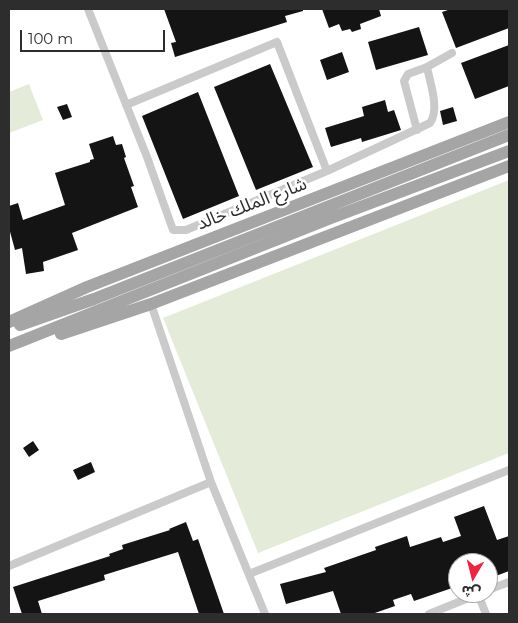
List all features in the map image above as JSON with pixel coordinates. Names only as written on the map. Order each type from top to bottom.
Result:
[{"type":"main road","name":"شارع الملك خالد","points":[[9,322],[87,287],[509,122]]},
{"type":"main road","points":[[9,346],[509,135]]},
{"type":"main road","points":[[9,329],[329,212],[509,151]]},
{"type":"main road","points":[[9,351],[151,304],[509,166]]},
{"type":"street","points":[[88,9],[147,157],[173,230],[186,230],[327,172],[430,123],[434,117],[435,110],[427,67]]},
{"type":"street","points":[[126,105],[277,42],[327,172]]},
{"type":"street","points":[[417,130],[404,81],[408,74],[427,67],[452,53]]},
{"type":"street","points":[[151,304],[211,482],[265,614]]},
{"type":"street","points":[[249,574],[509,470]]},
{"type":"street","points":[[9,566],[211,482]]},
{"type":"street","points":[[429,614],[457,603]]},
{"type":"green space","points":[[29,84],[43,120],[9,133],[9,92]]},
{"type":"green space","points":[[509,180],[509,453],[258,553],[163,318]]},
{"type":"building","points":[[164,9],[303,9],[303,11],[285,16],[287,22],[175,57],[171,43],[176,42]]},
{"type":"building","points":[[322,9],[379,9],[381,16],[360,24],[361,29],[352,32],[350,29],[342,31],[339,24],[329,28]]},
{"type":"building","points":[[451,9],[509,9],[509,28],[456,48],[442,12]]},
{"type":"building","points":[[419,27],[428,55],[376,70],[368,42]]},
{"type":"building","points":[[509,45],[509,86],[475,99],[461,63]]},
{"type":"building","points":[[342,52],[349,72],[327,80],[320,60]]},
{"type":"building","points":[[270,64],[313,167],[256,190],[214,87]]},
{"type":"building","points":[[198,92],[239,196],[183,219],[142,116]]},
{"type":"building","points":[[385,100],[388,112],[394,110],[401,130],[362,142],[361,138],[331,147],[325,128],[364,116],[362,107]]},
{"type":"building","points":[[67,104],[72,117],[63,120],[57,107]]},
{"type":"building","points":[[453,107],[457,121],[443,125],[440,111]]},
{"type":"building","points":[[113,136],[116,145],[122,144],[126,157],[124,158],[134,186],[131,187],[138,207],[72,233],[78,250],[43,262],[44,271],[26,274],[22,248],[15,250],[9,228],[9,206],[18,203],[23,220],[65,205],[55,173],[90,162],[90,160],[94,159],[89,144]]},
{"type":"building","points":[[33,441],[39,450],[29,457],[23,448]]},
{"type":"building","points":[[91,462],[95,472],[78,480],[73,470]]},
{"type":"building","points":[[484,506],[497,540],[509,536],[509,571],[498,575],[498,553],[448,553],[448,589],[414,601],[411,594],[393,600],[395,606],[372,614],[341,614],[333,591],[286,604],[280,584],[326,572],[324,568],[376,550],[375,547],[407,536],[410,547],[441,537],[443,542],[461,536],[454,517]]},
{"type":"building","points":[[186,522],[193,541],[198,539],[224,614],[199,614],[178,552],[104,575],[105,580],[38,601],[42,614],[22,614],[13,587],[110,556],[109,554],[123,549],[122,545],[170,530]]}]
